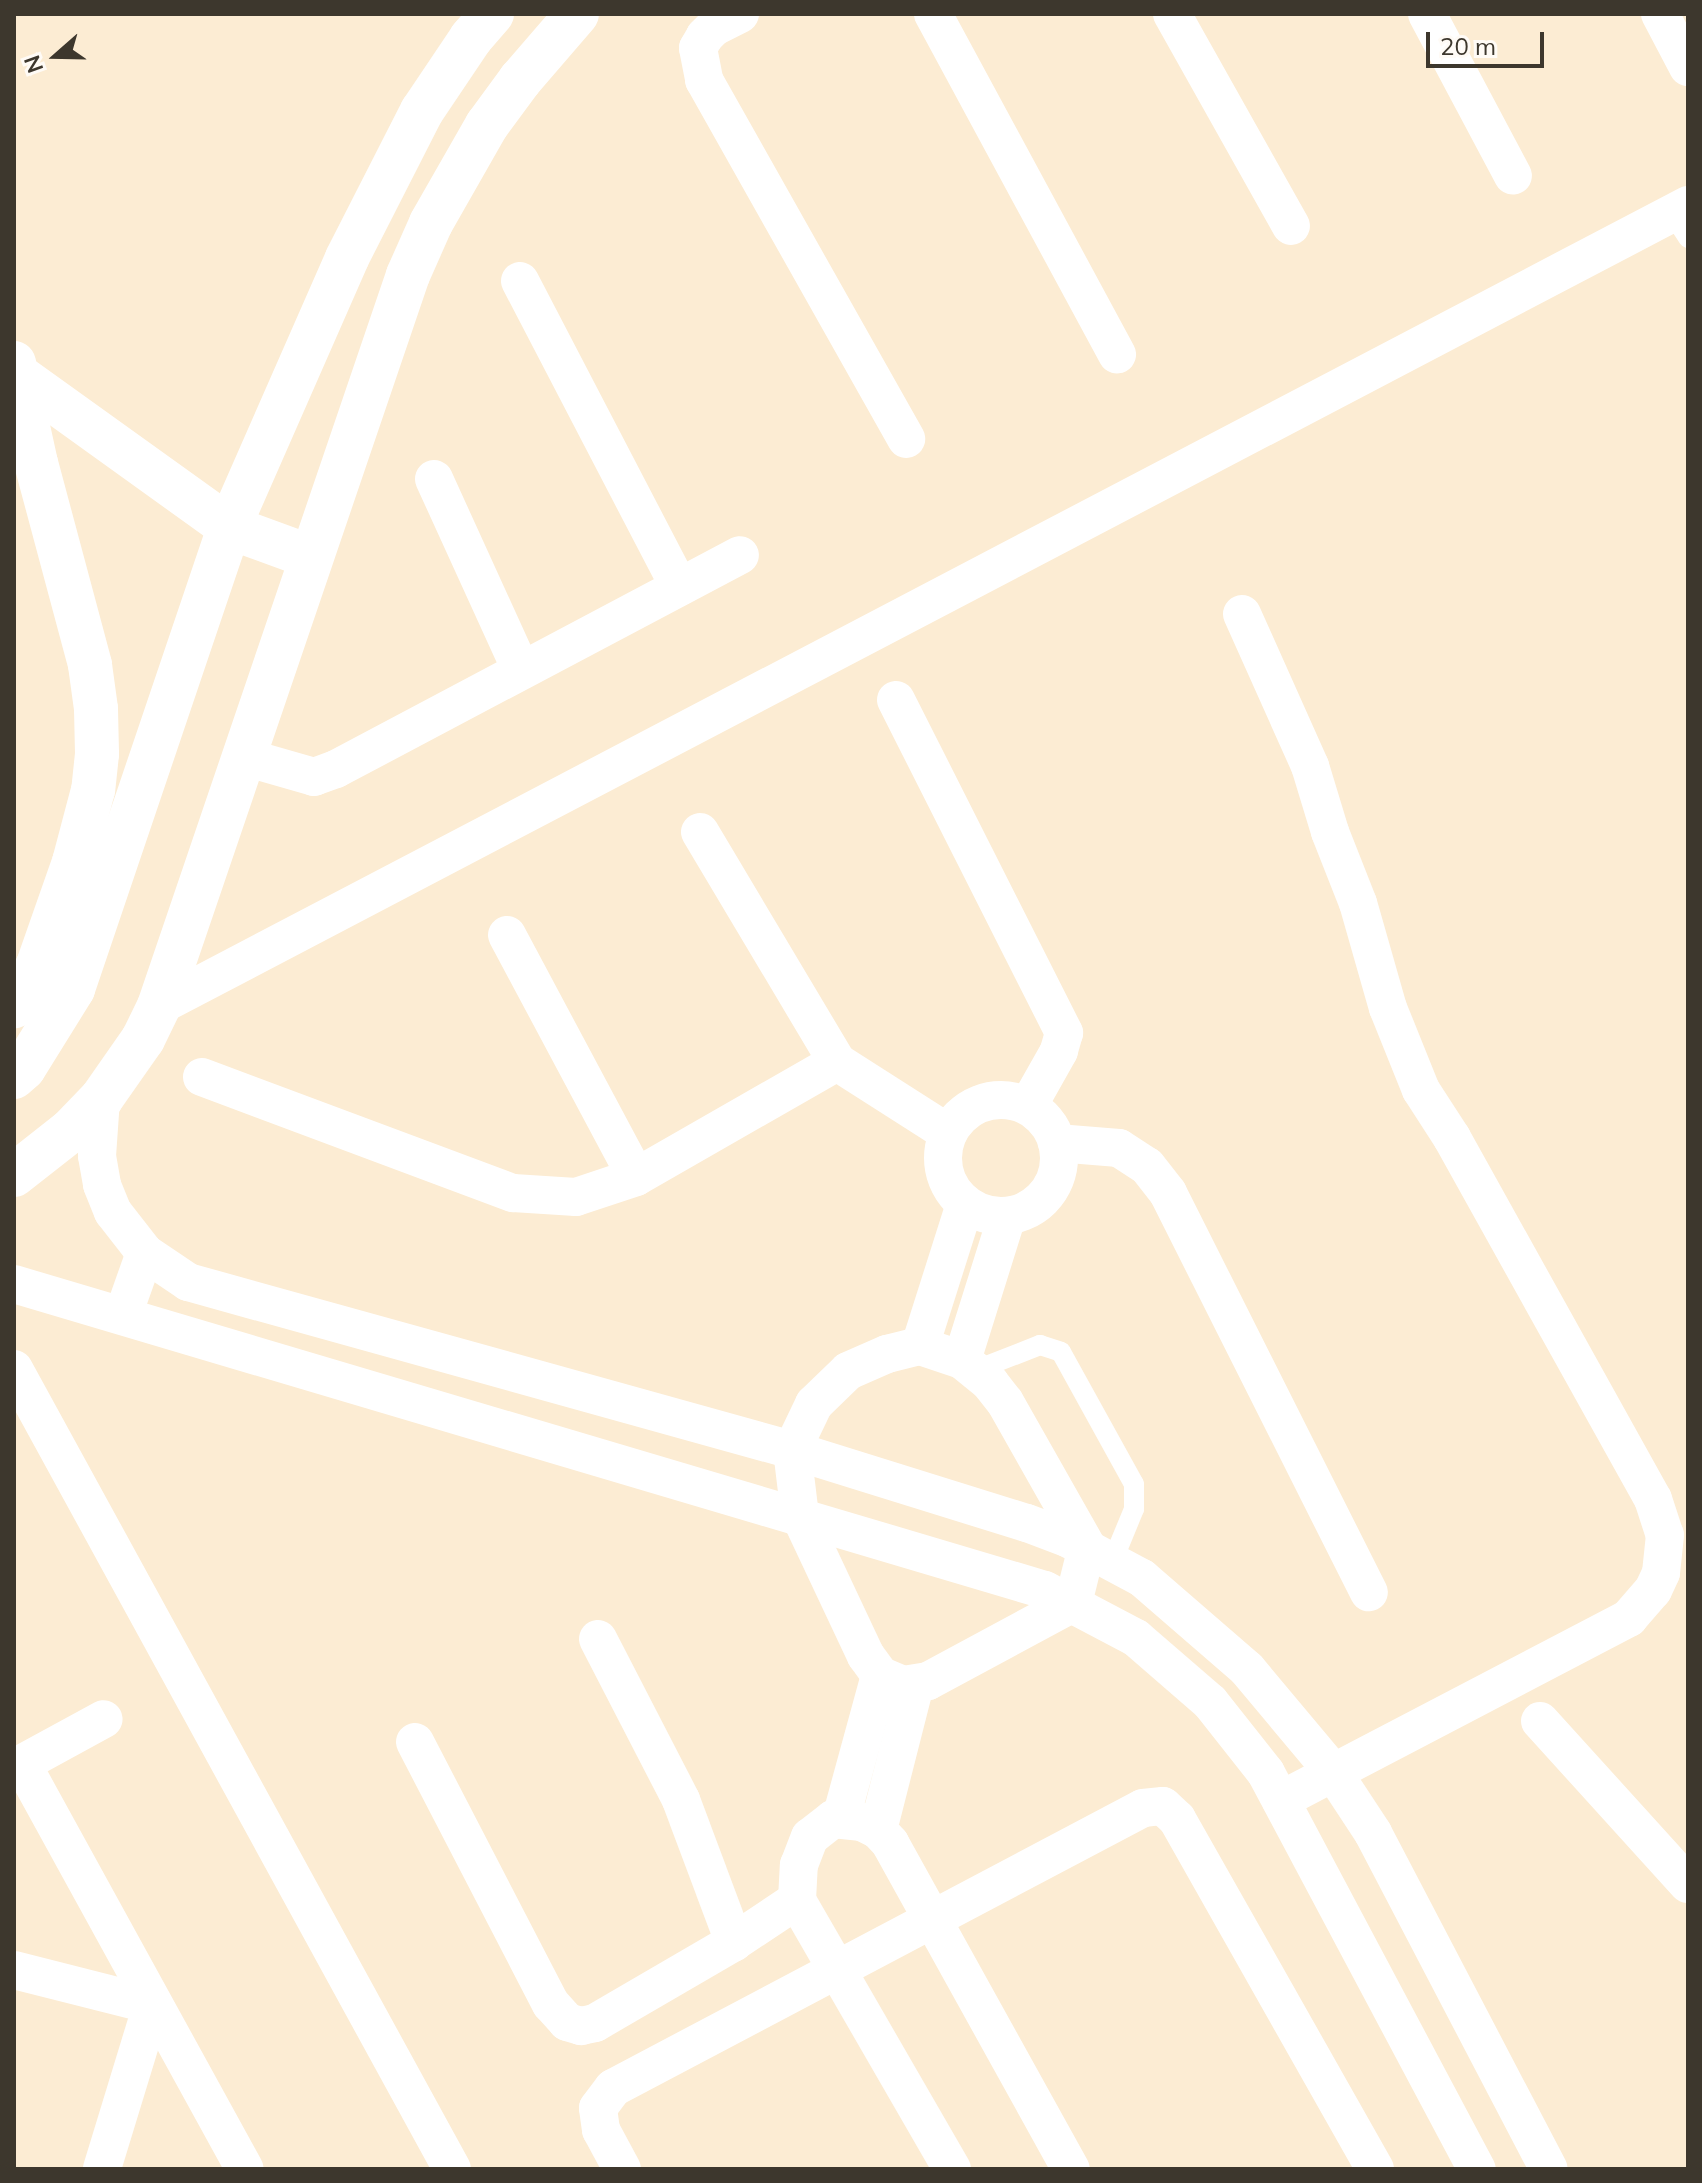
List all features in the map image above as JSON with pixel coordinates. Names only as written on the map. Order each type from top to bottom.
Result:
[{"type":"street","points":[[14,1077],[24,1068],[73,989],[229,527],[367,218],[422,111],[471,38],[492,14]]},
{"type":"street","points":[[14,1175],[70,1131],[101,1099],[124,1070],[159,1006],[408,275],[431,223],[487,125],[520,80],[577,14]]},
{"type":"street","points":[[740,14],[714,27],[698,48],[704,80],[906,439]]},
{"type":"street","points":[[933,14],[1117,354]]},
{"type":"street","points":[[1172,14],[1291,226]]},
{"type":"street","points":[[1427,14],[1513,176]]},
{"type":"street","points":[[1660,14],[1688,67]]},
{"type":"street","points":[[159,1006],[1683,218]]},
{"type":"street","points":[[520,281],[679,587]]},
{"type":"street","points":[[16,369],[229,527],[311,557]]},
{"type":"street","points":[[14,1006],[38,965],[74,862],[93,790],[97,754],[96,709],[90,665],[36,463],[16,369]]},
{"type":"street","points":[[434,479],[521,670]]},
{"type":"street","points":[[244,757],[314,777],[336,769],[740,555]]},
{"type":"street","points":[[1242,614],[1310,766],[1330,832],[1358,903],[1388,1008],[1421,1090],[1452,1138],[1653,1499],[1665,1535],[1661,1573],[1653,1590],[1629,1618],[1281,1800]]},
{"type":"street","points":[[896,700],[1064,1033],[1059,1051],[1028,1106]]},
{"type":"street","points":[[700,832],[837,1062],[948,1133]]},
{"type":"street","points":[[507,935],[636,1177]]},
{"type":"street","points":[[202,1077],[513,1193],[576,1197],[636,1177],[837,1062]]},
{"type":"street","points":[[101,1099],[97,1142],[102,1185],[120,1223],[145,1253],[188,1282],[792,1450],[1027,1523],[1100,1554],[1170,1599],[1247,1669],[1333,1772],[1373,1833],[1549,2169]]},
{"type":"street","points":[[1005,1099],[1028,1106],[1047,1121],[1057,1143],[1058,1167],[1053,1185],[1041,1201],[1025,1211],[1007,1216],[985,1214],[965,1204],[952,1190],[944,1171],[943,1152],[948,1133],[961,1114],[982,1102],[1005,1099]]},
{"type":"street","points":[[1057,1143],[1119,1148],[1147,1166],[1168,1193],[1369,1592]]},
{"type":"street","points":[[920,1346],[965,1204]]},
{"type":"street","points":[[969,1365],[1007,1216]]},
{"type":"street","points":[[123,1315],[145,1253]]},
{"type":"street","points":[[14,1284],[1045,1590],[1136,1638],[1177,1670],[1240,1736],[1281,1800],[1477,2169]]},
{"type":"street","points":[[898,1680],[866,1656],[800,1516],[792,1450],[814,1404],[848,1371],[887,1354],[920,1346],[969,1365],[1005,1402],[1100,1554]]},
{"type":"street","points":[[14,1369],[452,2169]]},
{"type":"street","points":[[841,1818],[898,1680],[1073,1603],[1100,1554]]},
{"type":"street","points":[[598,1639],[681,1800],[734,1942]]},
{"type":"street","points":[[878,1830],[898,1680]]},
{"type":"street","points":[[104,1719],[18,1766],[245,2169]]},
{"type":"street","points":[[1540,1721],[1688,1884]]},
{"type":"street","points":[[415,1742],[551,2004],[567,2022],[581,2026],[595,2023],[734,1942],[797,1900]]},
{"type":"street","points":[[622,2169],[601,2130],[598,2108],[613,2088],[1143,1808],[1163,1806],[1177,1819],[1375,2169]]},
{"type":"street","points":[[952,2169],[797,1900],[799,1865],[810,1837],[819,1827],[841,1818],[862,1822],[878,1830],[890,1843],[1071,2169]]},
{"type":"street","points":[[14,1970],[152,2005]]},
{"type":"street","points":[[102,2169],[152,2005]]},
{"type":"lane","points":[[969,1365],[1040,1345],[1061,1352],[1134,1484],[1134,1509],[1100,1554]]}]
